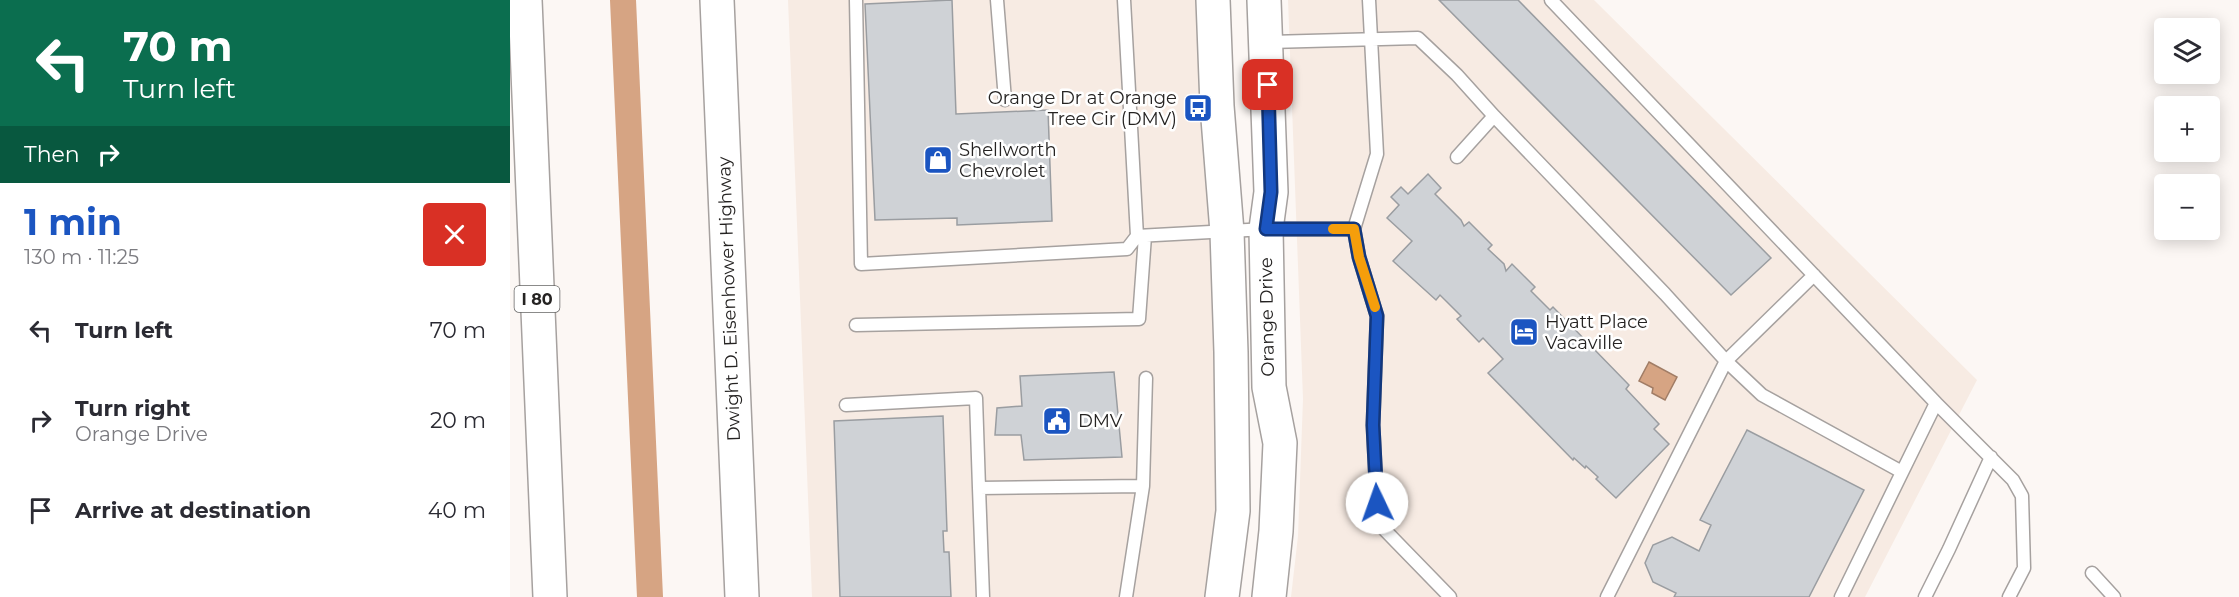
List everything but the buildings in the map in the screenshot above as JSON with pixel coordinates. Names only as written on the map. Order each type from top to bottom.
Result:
[{"type":"main road","name":"I 80","points":[[525,0],[550,597]]},
{"type":"main road","name":"Dwight D. Eisenhower Highway","points":[[717,0],[742,597]]},
{"type":"main road","name":"Orange Drive","points":[[1213,0],[1217,106],[1227,232],[1231,352],[1233,511],[1222,597]]},
{"type":"main road","name":"Orange Drive","points":[[1264,0],[1271,192],[1266,229],[1269,387],[1280,443],[1276,531],[1269,597]]},
{"type":"lane","points":[[856,0],[861,264],[1127,249],[1141,236],[1266,229],[1354,229]]},
{"type":"lane","points":[[997,0],[1005,100]]},
{"type":"lane","points":[[856,325],[1139,320],[1141,236],[1124,0]]},
{"type":"lane","points":[[1369,0],[1377,154],[1354,229],[1359,257],[1377,316],[1373,425],[1378,523],[1450,597]]},
{"type":"lane","points":[[1551,0],[1936,403],[2013,480],[2022,496],[2024,568],[2009,597]]},
{"type":"lane","points":[[1267,42],[1418,38],[1457,75],[1726,361],[1762,395],[1902,472]]},
{"type":"lane","points":[[1456,157],[1494,116]]},
{"type":"lane","points":[[1607,597],[1726,361],[1814,275]]},
{"type":"lane","points":[[1126,597],[1143,486],[1146,378]]},
{"type":"lane","points":[[846,405],[976,398],[983,597]]},
{"type":"lane","points":[[1841,597],[1936,403]]},
{"type":"lane","points":[[1925,597],[1991,457]]},
{"type":"lane","points":[[979,488],[1143,486]]},
{"type":"lane","points":[[2092,573],[2114,597]]},
{"type":"shaded area","points":[[788,0],[1206,0],[1219,489],[1211,597],[812,597]]},
{"type":"shaded area","points":[[1288,0],[1594,0],[1977,380],[1865,597],[1291,597],[1298,536],[1303,399]]},
{"type":"shaded area","points":[[1649,362],[1677,377],[1665,400],[1652,393],[1653,388],[1639,381]]},
{"type":"waterway","points":[[623,0],[650,597]]},
{"type":"slow traffic","points":[[1333,229],[1354,229],[1359,257],[1375,307]]},
{"type":"place","name":"Orange Dr at Orange Tree Cir (DMV)","points":[[1198,108]]},
{"type":"place","name":"Shellworth Chevrolet","points":[[938,160]]},
{"type":"place","name":"Hyatt Place Vacaville","points":[[1524,332]]},
{"type":"place","name":"DMV","points":[[1057,421]]},
{"type":"route","points":[[1268,85],[1271,192],[1266,229],[1354,229],[1359,257],[1377,316],[1373,425],[1377,503]]}]
